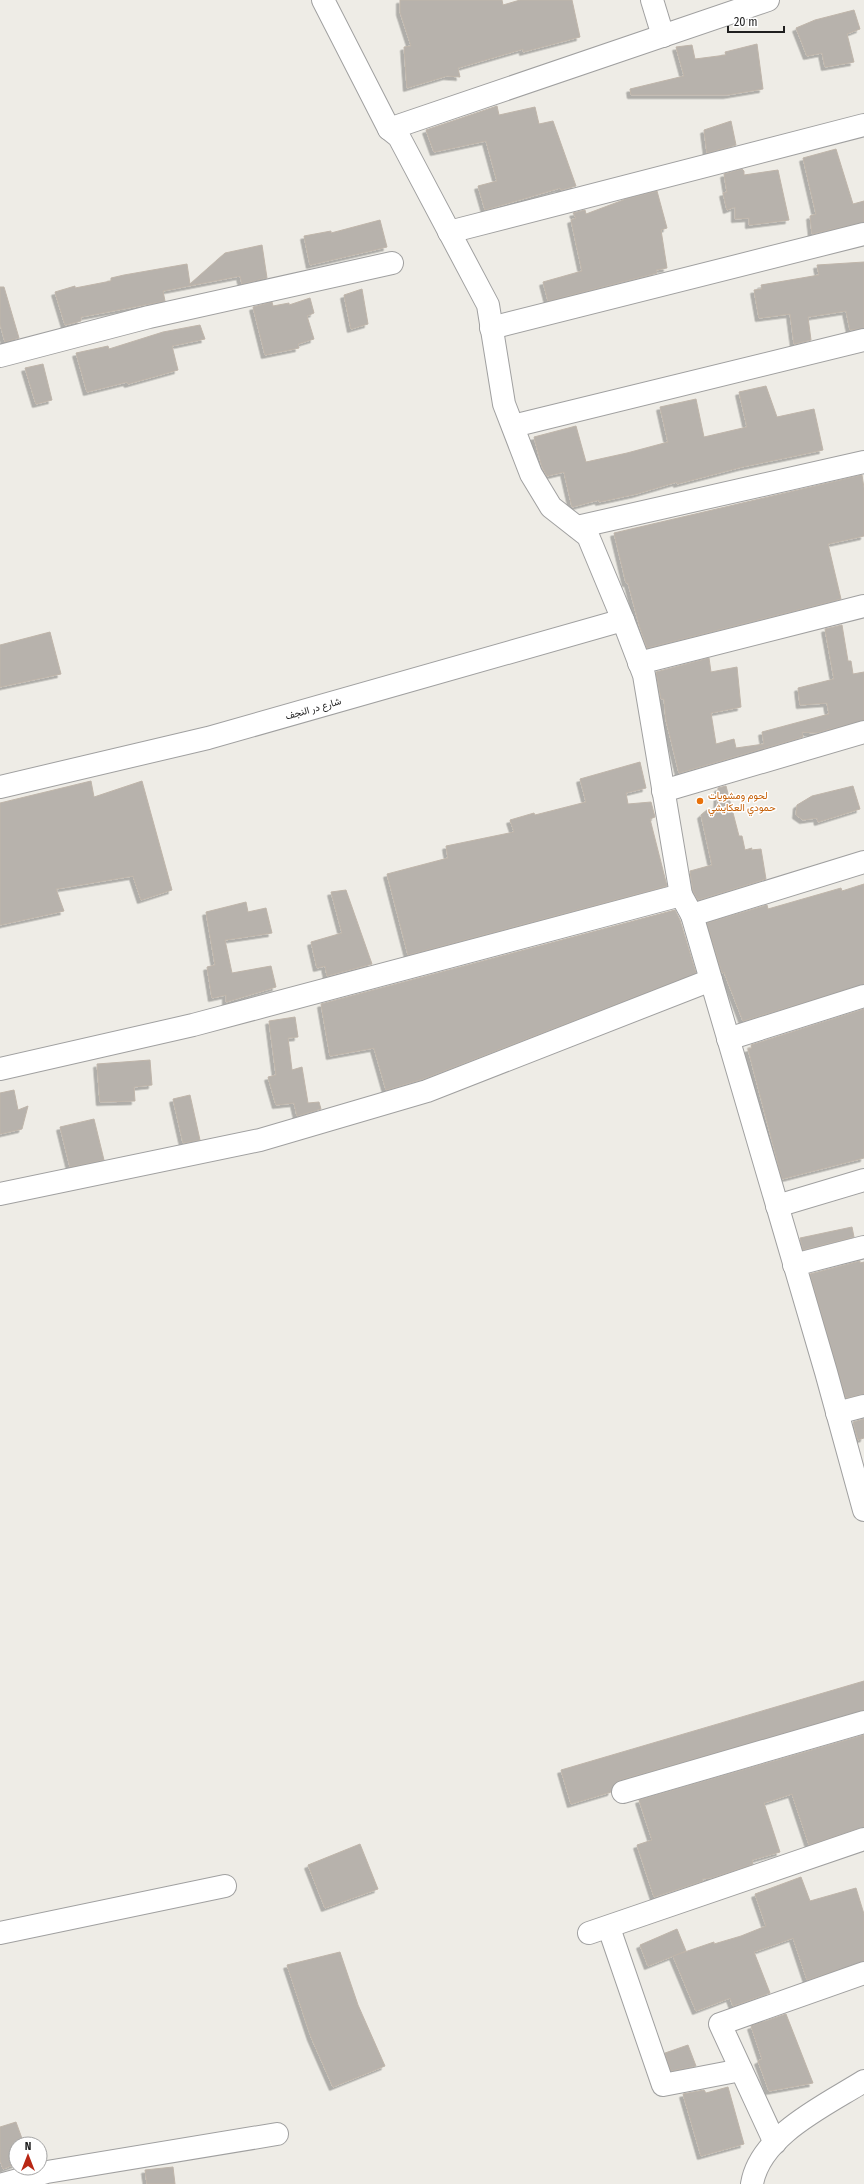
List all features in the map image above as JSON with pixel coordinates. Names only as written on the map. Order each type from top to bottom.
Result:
[{"type":"street","points":[[323,0],[389,129],[399,137],[488,305],[504,404],[531,474],[551,507],[588,536],[644,675],[681,895],[692,915],[864,1510]]},
{"type":"street","points":[[652,0],[663,36]]},
{"type":"street","points":[[389,129],[768,0]]},
{"type":"street","points":[[450,232],[864,125]]},
{"type":"street","points":[[491,328],[864,234]]},
{"type":"street","points":[[0,356],[148,317],[392,263]]},
{"type":"street","points":[[513,426],[864,340]]},
{"type":"street","points":[[576,527],[864,462]]},
{"type":"street","points":[[639,663],[864,606]]},
{"type":"street","name":"شارع در النجف","points":[[0,788],[208,738],[623,620]]},
{"type":"street","points":[[664,791],[864,732]]},
{"type":"street","points":[[692,915],[864,862]]},
{"type":"street","points":[[0,1069],[192,1025],[681,895]]},
{"type":"street","points":[[0,1194],[260,1140],[427,1091],[711,980]]},
{"type":"street","points":[[728,1039],[864,996]]},
{"type":"street","points":[[777,1206],[864,1180]]},
{"type":"street","points":[[794,1264],[864,1247]]},
{"type":"street","points":[[837,1413],[864,1406]]},
{"type":"street","points":[[623,1792],[864,1722]]},
{"type":"street","points":[[589,1933],[609,1928],[864,1839]]},
{"type":"street","points":[[0,1933],[225,1886]]},
{"type":"street","points":[[609,1928],[664,2086],[741,2070]]},
{"type":"street","points":[[775,2143],[720,2024],[864,1973]]},
{"type":"street","points":[[752,2184],[753,2175],[761,2158],[793,2125],[864,2081]]},
{"type":"street","points":[[4,2184],[48,2172],[277,2134]]},
{"type":"building","points":[[400,0],[502,0],[503,5],[520,0],[572,0],[580,37],[523,52],[523,49],[458,68],[460,77],[447,76],[407,88],[404,47],[411,46],[400,12]]},
{"type":"building","points":[[854,10],[860,29],[847,34],[854,62],[825,67],[822,53],[807,56],[796,28],[815,20]]},
{"type":"building","points":[[757,44],[763,89],[727,95],[631,95],[630,89],[684,76],[676,47],[692,45],[695,59],[726,55],[725,52]]},
{"type":"building","points":[[497,106],[499,115],[535,107],[539,124],[553,121],[576,186],[561,190],[560,188],[485,210],[478,186],[497,181],[486,141],[434,152],[426,130]]},
{"type":"building","points":[[731,121],[736,145],[707,153],[704,130]]},
{"type":"building","points":[[836,149],[853,204],[864,201],[864,222],[812,234],[810,216],[816,214],[803,158]]},
{"type":"building","points":[[742,169],[744,171],[744,175],[778,170],[789,220],[749,225],[749,218],[735,219],[735,207],[727,210],[723,193],[727,192],[724,174]]},
{"type":"building","points":[[657,191],[667,228],[661,230],[667,268],[656,270],[657,273],[548,301],[543,282],[582,271],[571,220],[576,218],[573,213],[585,210],[586,214],[626,199]]},
{"type":"building","points":[[380,220],[387,247],[310,265],[304,236],[331,231],[331,233]]},
{"type":"building","points":[[262,245],[267,278],[242,284],[240,276],[163,291],[165,301],[81,317],[81,321],[65,325],[55,292],[75,286],[75,288],[111,281],[111,278],[124,275],[187,264],[190,284],[225,253]]},
{"type":"building","points":[[864,262],[864,328],[850,330],[846,311],[808,317],[811,340],[794,344],[790,314],[759,318],[754,290],[762,289],[761,285],[819,275],[817,265]]},
{"type":"building","points":[[0,287],[4,287],[19,338],[5,342],[0,324]]},
{"type":"building","points":[[362,289],[368,324],[351,329],[344,295]]},
{"type":"building","points":[[310,298],[314,313],[307,316],[314,339],[298,344],[299,348],[265,355],[253,307],[272,302],[273,306],[289,303],[289,305]]},
{"type":"building","points":[[200,325],[205,339],[172,346],[178,370],[128,384],[127,382],[87,392],[76,353],[108,346],[109,349],[163,332]]},
{"type":"building","points":[[43,364],[52,400],[36,404],[25,368]]},
{"type":"building","points":[[766,386],[777,417],[814,409],[823,450],[742,467],[677,484],[677,482],[636,494],[599,502],[599,500],[572,507],[564,472],[547,476],[542,467],[534,437],[576,426],[586,462],[627,453],[668,442],[660,407],[696,399],[704,437],[747,427],[739,392]]},
{"type":"building","points":[[862,475],[864,488],[864,536],[828,544],[841,599],[647,648],[628,583],[626,583],[614,533]]},
{"type":"building","points":[[842,625],[848,661],[851,661],[853,674],[864,672],[864,720],[816,733],[802,732],[803,737],[679,773],[666,720],[664,699],[661,699],[656,672],[709,658],[711,672],[737,667],[741,707],[711,713],[716,744],[734,739],[736,748],[764,744],[762,732],[829,714],[827,703],[800,705],[798,688],[834,679],[825,629]]},
{"type":"building","points":[[50,632],[61,674],[0,687],[0,645]]},
{"type":"building","points":[[640,762],[646,788],[626,793],[628,804],[651,802],[655,817],[650,819],[667,886],[408,955],[387,874],[448,858],[446,846],[514,832],[510,820],[534,813],[535,815],[586,802],[580,779]]},
{"type":"building","points":[[91,781],[94,797],[142,781],[172,890],[141,900],[133,876],[56,889],[64,911],[0,925],[0,803]]},
{"type":"building","points":[[726,786],[739,836],[742,836],[745,850],[752,848],[751,850],[761,849],[766,879],[698,900],[693,891],[690,871],[712,865],[701,815],[708,809],[717,809],[718,788]]},
{"type":"building","points":[[853,786],[860,809],[818,822],[817,818],[803,820],[796,815],[797,805],[812,796]]},
{"type":"building","points":[[864,884],[864,984],[743,1021],[724,972],[722,973],[707,923],[767,905],[768,909],[841,888],[842,891]]},
{"type":"building","points":[[346,890],[372,964],[327,976],[325,966],[317,968],[311,942],[342,933],[331,892]]},
{"type":"building","points":[[246,902],[248,912],[266,908],[272,933],[225,940],[232,973],[271,966],[276,987],[226,1002],[226,995],[212,998],[207,967],[215,965],[206,912]]},
{"type":"building","points":[[675,910],[680,920],[696,973],[423,1079],[386,1090],[374,1048],[330,1056],[321,1004]]},
{"type":"building","points":[[864,1009],[864,1158],[782,1179],[748,1049],[752,1048],[751,1045]]},
{"type":"building","points":[[295,1017],[298,1037],[288,1038],[292,1070],[302,1067],[308,1103],[319,1102],[321,1109],[297,1116],[294,1103],[276,1105],[268,1077],[276,1075],[269,1021]]},
{"type":"building","points":[[150,1060],[152,1085],[134,1087],[135,1101],[100,1102],[97,1064]]},
{"type":"building","points":[[14,1090],[18,1110],[28,1106],[22,1129],[0,1134],[0,1093]]},
{"type":"building","points":[[190,1095],[200,1140],[183,1143],[173,1099]]},
{"type":"building","points":[[94,1119],[104,1160],[70,1167],[60,1127]]},
{"type":"building","points":[[852,1227],[854,1237],[803,1250],[800,1238]]},
{"type":"building","points":[[860,1261],[860,1263],[864,1262],[864,1394],[846,1398],[810,1274]]},
{"type":"building","points":[[864,1419],[864,1438],[858,1440],[853,1422]]},
{"type":"building","points":[[864,1681],[864,1710],[620,1780],[614,1784],[611,1792],[571,1804],[561,1770]]},
{"type":"building","points":[[864,1735],[864,1827],[809,1845],[792,1794],[764,1803],[780,1852],[752,1860],[753,1864],[711,1878],[702,1879],[703,1881],[654,1897],[637,1845],[652,1840],[639,1800]]},
{"type":"building","points":[[360,1844],[378,1889],[325,1908],[308,1865]]},
{"type":"building","points":[[801,1877],[810,1901],[856,1888],[864,1914],[864,1961],[807,1980],[793,1938],[754,1952],[770,1993],[733,2006],[730,1998],[696,2011],[673,1956],[714,1942],[714,1944],[741,1936],[766,1926],[755,1894]]},
{"type":"building","points":[[677,1929],[686,1951],[648,1966],[640,1945]]},
{"type":"building","points":[[340,1952],[358,2005],[385,2066],[333,2087],[311,2037],[287,1965]]},
{"type":"building","points":[[786,2014],[813,2083],[769,2091],[758,2061],[762,2059],[751,2026]]},
{"type":"building","points":[[688,2045],[696,2066],[671,2071],[665,2053]]},
{"type":"building","points":[[728,2087],[744,2144],[701,2156],[683,2094],[704,2090],[706,2093]]},
{"type":"building","points":[[16,2122],[21,2136],[8,2136],[8,2167],[3,2169],[0,2160],[0,2127]]},
{"type":"building","points":[[173,2167],[175,2184],[147,2184],[145,2170]]},
{"type":"place","name":"لحوم ومشويات حمودي العكايشي","points":[[700,801]]}]
